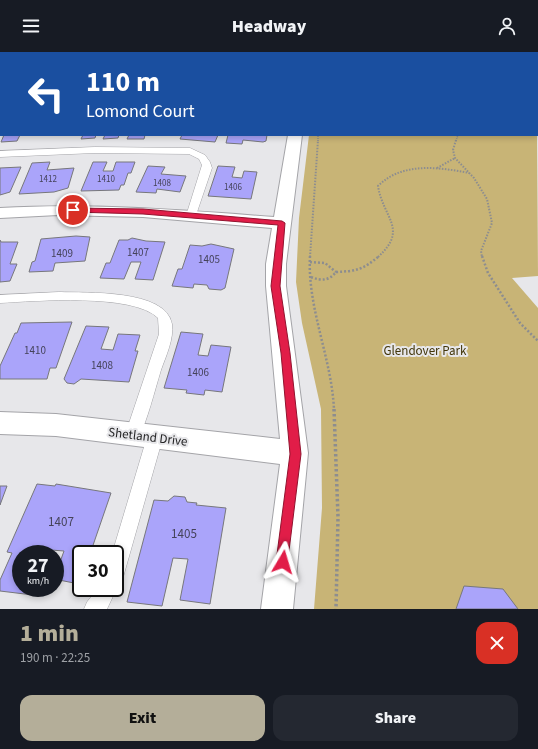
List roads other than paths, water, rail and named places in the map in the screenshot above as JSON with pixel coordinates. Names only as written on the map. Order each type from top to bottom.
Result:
[{"type":"street","points":[[277,609],[295,454],[286,353],[276,286],[282,223],[295,136]]},
{"type":"street","points":[[0,214],[66,210],[143,212],[282,223]]},
{"type":"street","name":"Shetland Drive","points":[[0,423],[56,424],[295,454]]},
{"type":"lane","points":[[0,154],[95,150],[190,152],[203,158],[207,163],[207,168],[191,216]]},
{"type":"lane","points":[[0,299],[35,297],[85,298],[139,302],[151,306],[161,313],[166,323],[166,334],[121,545]]},
{"type":"lane","points":[[94,609],[104,597]]},
{"type":"park label","name":"Glendover Park","points":[[425,350]]}]
